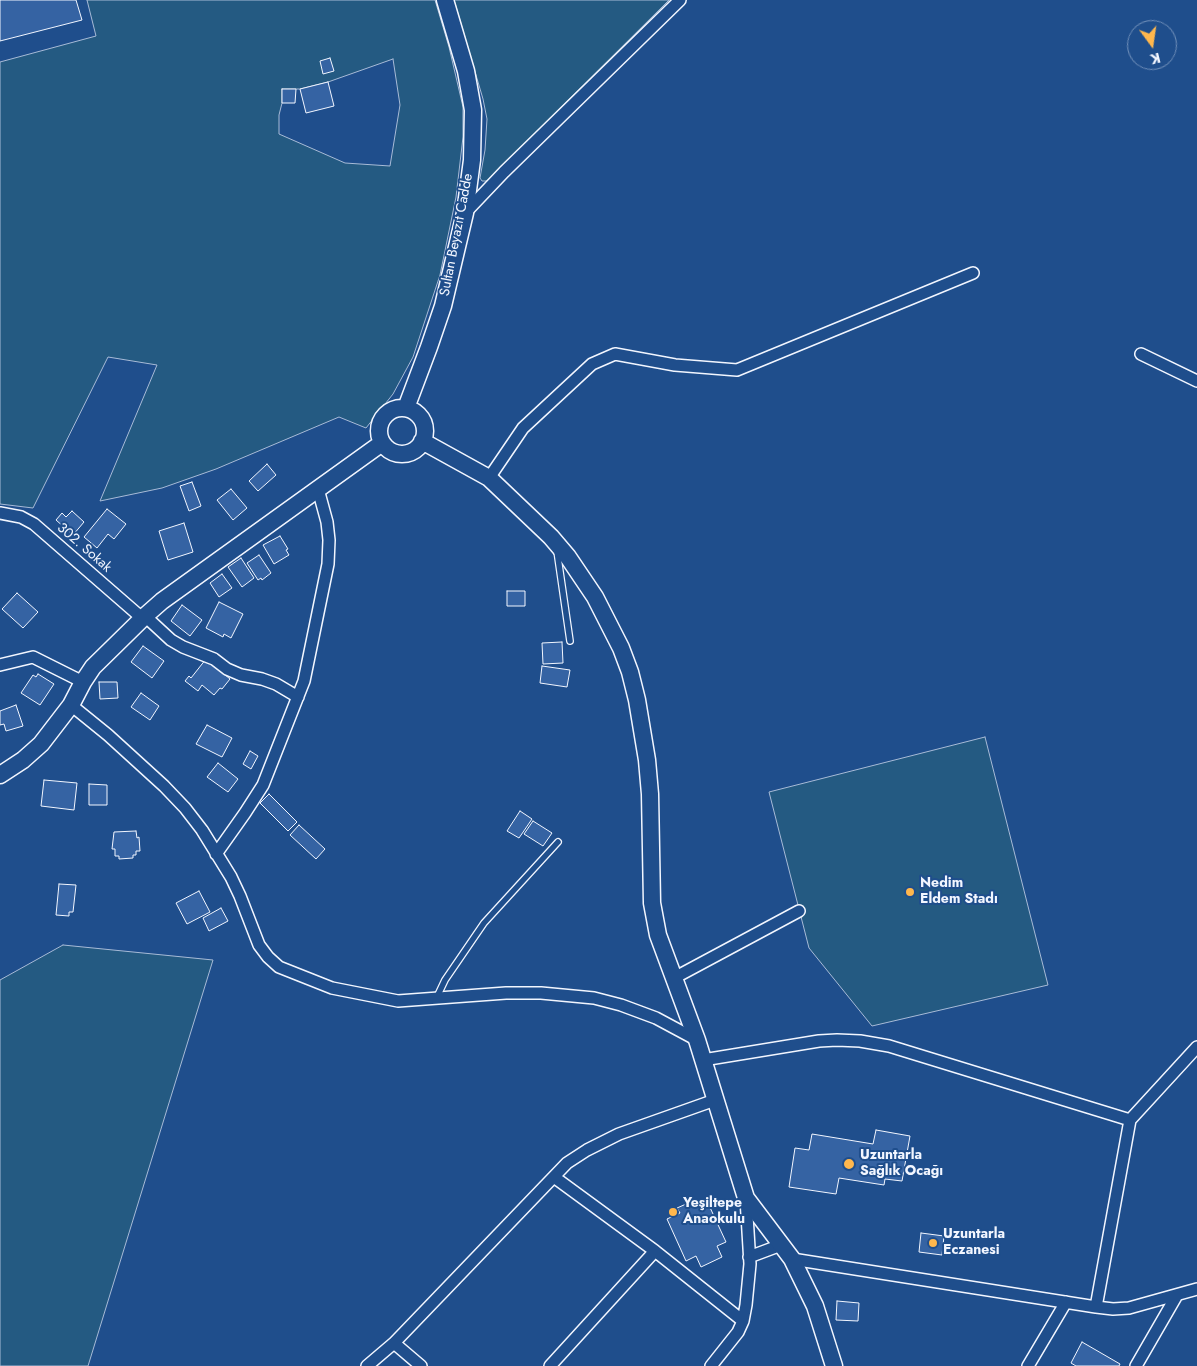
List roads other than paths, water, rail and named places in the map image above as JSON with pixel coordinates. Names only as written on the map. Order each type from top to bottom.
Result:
[{"type":"street","name":"Sultan Beyazıt Cadde","points":[[406,408],[443,306],[465,214],[472,160],[474,110],[466,71],[445,0]]},
{"type":"street","points":[[465,214],[504,172],[680,0]]},
{"type":"street","points":[[489,478],[523,428],[592,364],[615,354],[675,365],[737,370],[973,273]]},
{"type":"street","points":[[1141,354],[1197,381]]},
{"type":"street","points":[[398,408],[413,410],[422,420],[425,427],[422,441],[411,452],[403,453],[388,449],[382,442],[379,429],[385,415],[391,410],[398,408]]},
{"type":"street","points":[[422,441],[489,478],[556,543],[568,557],[595,597],[621,648],[630,672],[639,708],[647,760],[650,794],[652,909],[658,935],[697,1040],[746,1198],[749,1289],[743,1321],[738,1332],[711,1366]]},
{"type":"street","points":[[0,775],[34,752],[54,729],[71,705],[83,682],[105,654],[162,601],[382,442]]},
{"type":"street","points":[[216,854],[263,784],[304,681],[328,564],[329,540],[327,522],[318,489]]},
{"type":"street","name":"302. Sokak","points":[[0,513],[21,517],[34,524],[171,640],[183,647],[214,659],[234,672],[276,684],[298,697]]},
{"type":"street","points":[[0,665],[33,657],[83,682]]},
{"type":"street","points":[[71,705],[108,735],[164,786],[202,830],[240,896],[258,944],[279,967],[332,988],[398,1001],[506,993],[541,993],[594,998],[621,1005],[656,1018],[697,1040]]},
{"type":"street","points":[[674,978],[799,911]]},
{"type":"street","points":[[703,1060],[819,1041],[860,1041],[889,1046],[1130,1120]]},
{"type":"street","points":[[1096,1307],[1130,1120],[1197,1047]]},
{"type":"street","points":[[367,1366],[394,1343],[576,1156],[603,1141],[658,1119],[715,1100]]},
{"type":"street","points":[[554,1177],[655,1251],[743,1321]]},
{"type":"street","points":[[746,1198],[792,1260],[815,1306],[834,1366]]},
{"type":"street","points":[[749,1257],[781,1245]]},
{"type":"street","points":[[550,1366],[655,1251]]},
{"type":"street","points":[[792,1260],[1113,1309],[1129,1308],[1197,1289]]},
{"type":"street","points":[[1136,1366],[1178,1295]]},
{"type":"street","points":[[1028,1366],[1066,1302]]},
{"type":"street","points":[[394,1343],[421,1366]]},
{"type":"lane","points":[[556,543],[570,641]]},
{"type":"lane","points":[[436,999],[445,980],[484,923],[558,842]]},
{"type":"place","name":"Nedim Eldem Stadı","points":[[910,892]]},
{"type":"place","name":"Uzuntarla Sağlık Ocağı","points":[[849,1164]]},
{"type":"place","name":"Yeşiltepe Anaokulu","points":[[673,1212]]},
{"type":"place","name":"Uzuntarla Eczanesi","points":[[933,1243]]}]
